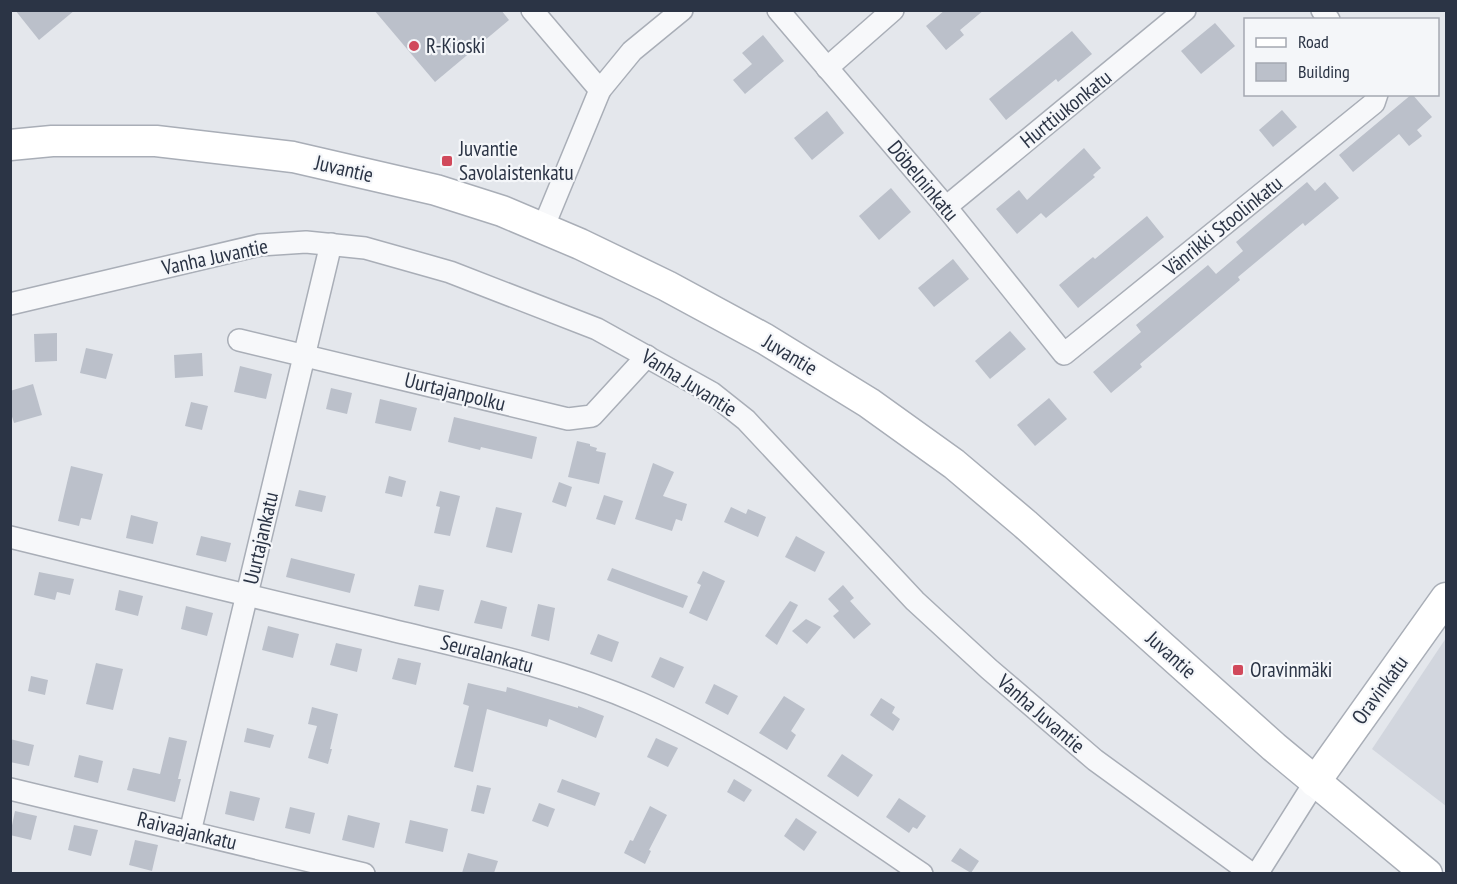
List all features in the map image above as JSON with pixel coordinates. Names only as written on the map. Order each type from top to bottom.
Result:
[{"type":"main road","name":"Juvantie","points":[[10,145],[52,141],[156,141],[293,157],[436,190],[502,211],[580,244],[667,286],[765,339],[878,410],[954,465],[1025,524],[1315,782],[1427,873]]},
{"type":"main road","name":"Oravinkatu","points":[[1315,782],[1446,598]]},
{"type":"street","points":[[532,10],[600,90]]},
{"type":"street","points":[[543,228],[600,90],[632,51],[682,10]]},
{"type":"street","name":"Döbelninkatu","points":[[778,10],[946,207],[1064,354]]},
{"type":"street","points":[[827,68],[893,10]]},
{"type":"street","name":"Hurttiukonkatu","points":[[946,207],[1185,10]]},
{"type":"street","name":"Vänrikki Stoolinkatu","points":[[1064,354],[1374,103],[1376,96]]},
{"type":"street","name":"Vanha Juvantie","points":[[10,304],[260,245],[331,244],[365,249],[450,272],[597,329],[712,393],[746,420],[915,601],[997,677],[1095,760],[1252,873]]},
{"type":"street","name":"Uurtajankatu","points":[[190,832],[331,244]]},
{"type":"street","name":"Uurtajanpolku","points":[[239,340],[568,419],[592,416],[647,356]]},
{"type":"street","name":"Seuralankatu","points":[[10,537],[521,663],[577,679],[638,702],[689,725],[735,750],[922,873]]},
{"type":"street","points":[[1257,873],[1315,782]]},
{"type":"street","name":"Raivaajankatu","points":[[10,789],[364,873]]},
{"type":"shaded area","points":[[1446,638],[1446,806],[1372,749]]},
{"type":"building","points":[[15,10],[75,10],[39,40]]},
{"type":"building","points":[[374,10],[501,10],[509,20],[435,82]]},
{"type":"building","points":[[945,10],[984,10],[960,30],[964,35],[946,50],[926,26]]},
{"type":"building","points":[[1215,23],[1235,46],[1201,74],[1181,51]]},
{"type":"building","points":[[1072,31],[1092,54],[1058,82],[1056,79],[1006,120],[989,99]]},
{"type":"building","points":[[763,35],[784,61],[745,94],[733,80],[752,64],[742,53]]},
{"type":"building","points":[[1410,96],[1414,96],[1432,117],[1417,130],[1422,136],[1409,146],[1399,134],[1353,172],[1339,155]]},
{"type":"building","points":[[1282,110],[1297,127],[1273,147],[1259,130]]},
{"type":"building","points":[[827,111],[844,133],[812,160],[794,138]]},
{"type":"building","points":[[1084,148],[1101,168],[1093,175],[1095,177],[1046,218],[1041,213],[1017,234],[996,209],[1019,190],[1027,200]]},
{"type":"building","points":[[1307,182],[1315,191],[1325,182],[1339,198],[1305,226],[1303,223],[1238,277],[1240,280],[1140,364],[1142,367],[1111,393],[1093,372],[1141,332],[1136,325],[1208,265],[1216,274],[1243,251],[1236,242]]},
{"type":"building","points":[[891,188],[911,212],[879,240],[859,216]]},
{"type":"building","points":[[1147,216],[1164,237],[1078,308],[1059,285]]},
{"type":"building","points":[[953,259],[969,279],[934,307],[918,288]]},
{"type":"building","points":[[1010,331],[1026,349],[990,379],[975,361]]},
{"type":"building","points":[[57,333],[57,361],[35,362],[34,334]]},
{"type":"building","points":[[86,348],[113,354],[106,379],[80,373]]},
{"type":"building","points":[[202,353],[203,376],[175,378],[174,355]]},
{"type":"building","points":[[240,366],[272,374],[266,399],[234,392]]},
{"type":"building","points":[[33,384],[42,415],[14,423],[10,410],[10,391]]},
{"type":"building","points":[[331,388],[352,393],[347,414],[326,409]]},
{"type":"building","points":[[1049,398],[1067,419],[1035,446],[1017,425]]},
{"type":"building","points":[[380,399],[417,408],[411,431],[375,423]]},
{"type":"building","points":[[191,402],[208,406],[202,430],[185,426]]},
{"type":"building","points":[[454,417],[537,437],[532,459],[448,442]]},
{"type":"building","points":[[577,441],[590,444],[597,448],[596,451],[606,453],[599,484],[568,477]]},
{"type":"building","points":[[653,463],[674,472],[663,496],[687,504],[682,521],[676,519],[672,531],[635,519]]},
{"type":"building","points":[[71,466],[103,474],[91,520],[81,518],[79,526],[58,521]]},
{"type":"building","points":[[389,476],[406,481],[402,497],[385,493]]},
{"type":"building","points":[[559,482],[572,487],[566,507],[552,502]]},
{"type":"building","points":[[299,490],[326,496],[322,512],[295,506]]},
{"type":"building","points":[[440,491],[460,496],[450,536],[434,533],[440,507],[436,506]]},
{"type":"building","points":[[604,495],[623,501],[615,525],[596,519]]},
{"type":"building","points":[[496,507],[522,513],[512,553],[486,547]]},
{"type":"building","points":[[731,507],[746,514],[748,509],[766,517],[758,537],[724,522]]},
{"type":"building","points":[[131,515],[158,522],[153,544],[126,538]]},
{"type":"building","points":[[201,536],[231,543],[226,562],[196,555]]},
{"type":"building","points":[[796,536],[825,552],[815,572],[785,557]]},
{"type":"building","points":[[291,558],[355,574],[350,593],[286,577]]},
{"type":"building","points":[[612,568],[688,596],[683,608],[607,580]]},
{"type":"building","points":[[703,571],[725,581],[707,621],[689,613],[701,585],[697,583]]},
{"type":"building","points":[[39,572],[74,579],[70,595],[57,592],[55,600],[34,595]]},
{"type":"building","points":[[419,585],[444,590],[439,611],[414,606]]},
{"type":"building","points":[[843,585],[854,598],[850,601],[871,624],[854,639],[833,616],[839,611],[828,599]]},
{"type":"building","points":[[119,590],[143,596],[138,616],[115,610]]},
{"type":"building","points":[[481,600],[507,607],[502,629],[474,623]]},
{"type":"building","points":[[790,601],[798,605],[777,645],[765,636]]},
{"type":"building","points":[[538,604],[555,608],[549,641],[531,636]]},
{"type":"building","points":[[186,606],[213,613],[207,636],[181,629]]},
{"type":"building","points":[[806,619],[821,627],[807,644],[792,631]]},
{"type":"building","points":[[268,626],[299,634],[293,658],[262,650]]},
{"type":"building","points":[[598,634],[619,642],[612,662],[590,654]]},
{"type":"building","points":[[336,643],[362,649],[357,672],[330,665]]},
{"type":"building","points":[[660,657],[684,667],[674,688],[651,677]]},
{"type":"building","points":[[398,658],[421,663],[416,685],[392,679]]},
{"type":"building","points":[[96,663],[123,669],[113,710],[86,704]]},
{"type":"building","points":[[31,676],[48,680],[45,695],[28,691]]},
{"type":"building","points":[[468,683],[506,692],[507,687],[578,708],[578,706],[604,716],[596,738],[549,719],[547,727],[487,709],[473,772],[454,767],[469,706],[463,704]]},
{"type":"building","points":[[714,684],[738,696],[728,715],[705,703]]},
{"type":"building","points":[[784,696],[805,709],[791,731],[796,735],[787,750],[759,733]]},
{"type":"building","points":[[881,698],[895,707],[892,713],[900,719],[893,731],[870,715]]},
{"type":"building","points":[[312,707],[338,714],[328,764],[308,758],[317,726],[308,724]]},
{"type":"building","points":[[247,728],[274,735],[270,748],[244,742]]},
{"type":"building","points":[[169,737],[187,741],[175,802],[127,790],[133,768],[160,774]]},
{"type":"building","points":[[656,738],[678,748],[668,767],[647,757]]},
{"type":"building","points":[[10,739],[34,745],[29,766],[10,762]]},
{"type":"building","points":[[842,754],[873,775],[858,797],[827,776]]},
{"type":"building","points":[[79,755],[103,761],[98,783],[74,777]]},
{"type":"building","points":[[562,779],[600,793],[595,806],[557,792]]},
{"type":"building","points":[[734,779],[752,790],[744,802],[727,792]]},
{"type":"building","points":[[477,785],[491,788],[484,814],[471,811]]},
{"type":"building","points":[[230,791],[260,798],[254,821],[225,814]]},
{"type":"building","points":[[899,798],[926,816],[917,829],[913,827],[909,833],[886,817]]},
{"type":"building","points":[[539,803],[555,809],[548,827],[532,821]]},
{"type":"building","points":[[650,806],[667,815],[649,850],[651,851],[645,864],[624,853],[630,840],[633,841]]},
{"type":"building","points":[[290,807],[315,813],[310,834],[285,828]]},
{"type":"building","points":[[15,811],[37,816],[31,840],[10,835]]},
{"type":"building","points":[[348,815],[380,823],[374,848],[342,840]]},
{"type":"building","points":[[796,818],[817,832],[804,851],[784,836]]},
{"type":"building","points":[[410,820],[448,829],[443,852],[405,843]]},
{"type":"building","points":[[74,825],[98,830],[91,856],[68,850]]},
{"type":"building","points":[[135,840],[158,845],[152,871],[129,865]]},
{"type":"building","points":[[960,848],[979,861],[971,873],[951,861]]},
{"type":"building","points":[[468,853],[498,861],[494,873],[462,873]]},
{"type":"place","name":"R-Kioski","points":[[414,46]]},
{"type":"place","name":"Juvantie Savolaistenkatu","points":[[447,161]]},
{"type":"place","name":"Oravinmäki","points":[[1238,670]]}]
